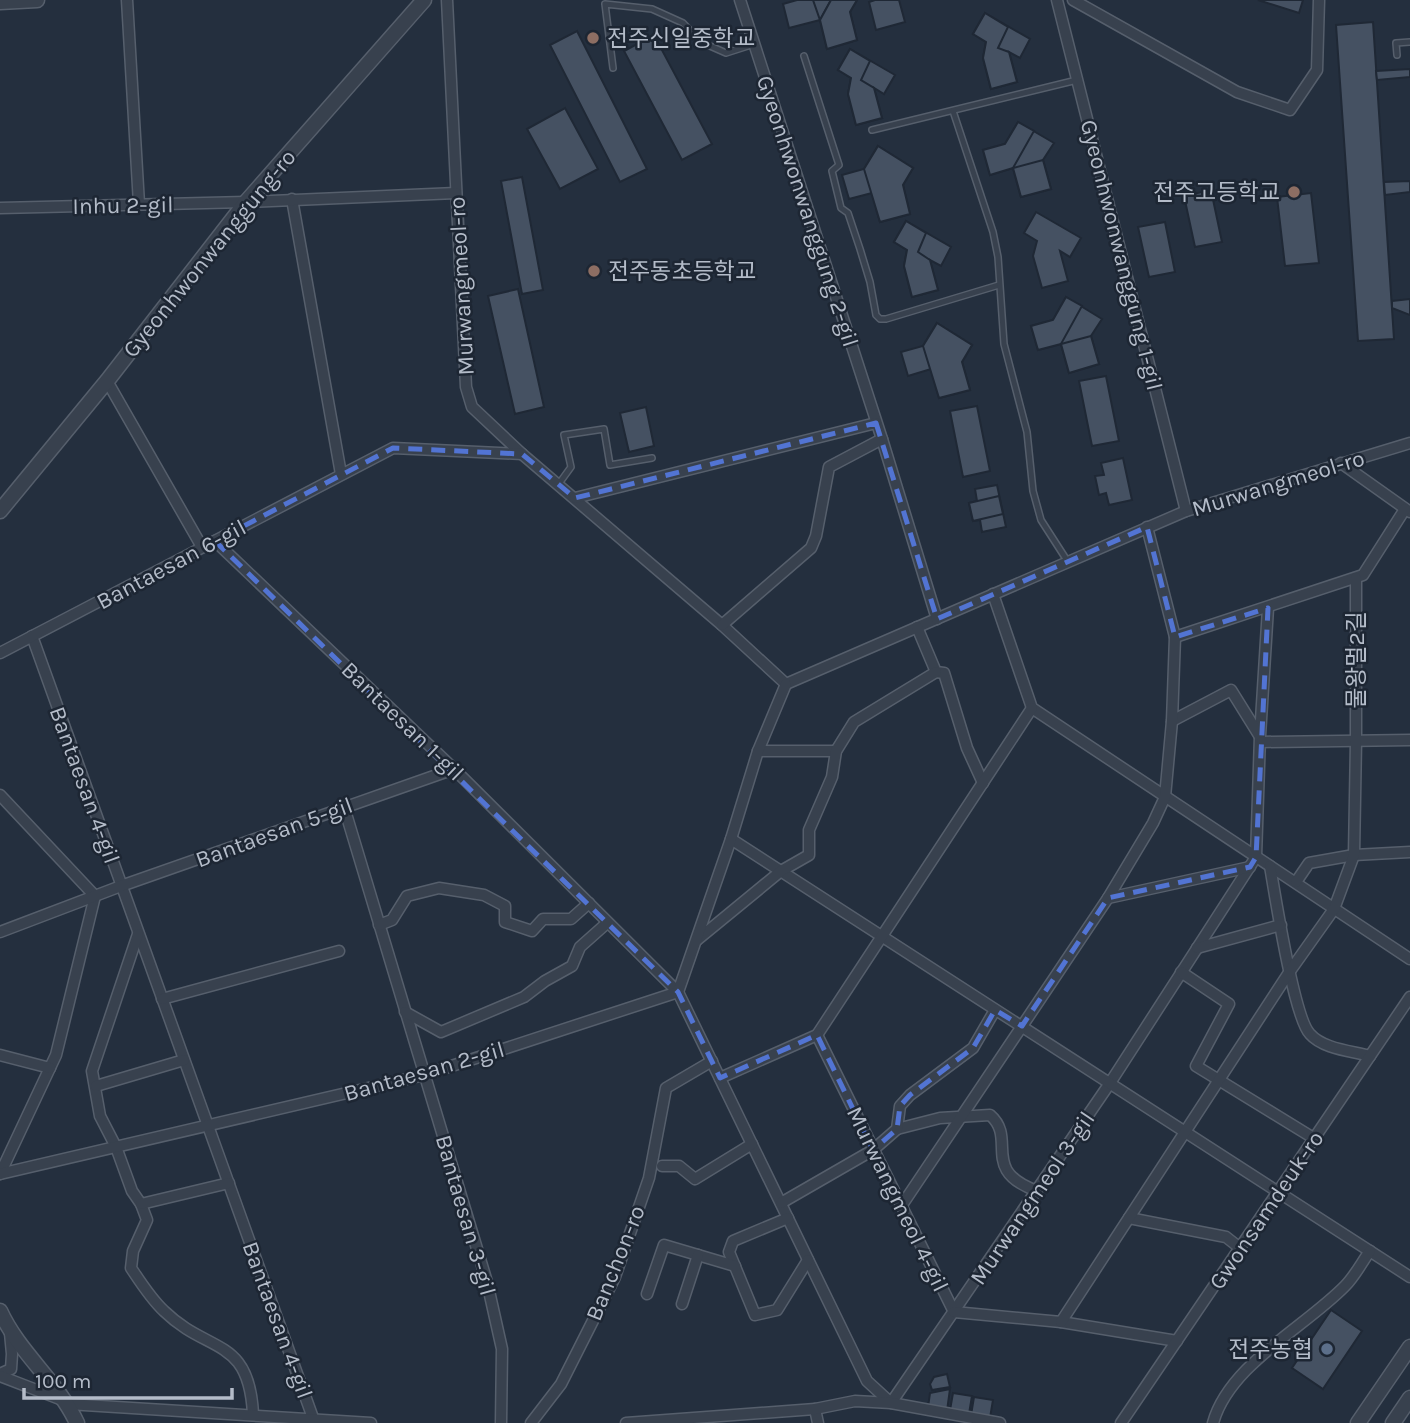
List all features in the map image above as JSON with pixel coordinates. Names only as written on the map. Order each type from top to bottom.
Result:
[{"type":"street","points":[[0,2],[37,0]]},
{"type":"street","points":[[127,0],[139,204]]},
{"type":"street","name":"Gyeonhwonwanggung-ro","points":[[0,511],[107,381],[246,202],[424,0]]},
{"type":"street","name":"Murwangmeol-ro","points":[[447,0],[466,387],[472,407],[522,454],[722,625],[786,684],[1186,510],[1410,443]]},
{"type":"street","name":"Gyeonhwonwanggung 2-gil","points":[[740,0],[937,618]]},
{"type":"street","name":"Gyeonhwonwanggung 1-gil","points":[[1057,0],[1186,510]]},
{"type":"street","points":[[1073,0],[1237,92],[1290,110],[1317,70],[1319,0]]},
{"type":"street","name":"Inhu 2-gil","points":[[0,208],[456,193]]},
{"type":"street","points":[[292,199],[341,474]]},
{"type":"street","points":[[107,381],[202,547]]},
{"type":"street","points":[[575,498],[876,422]]},
{"type":"street","points":[[722,625],[811,548],[816,536],[829,467],[882,439]]},
{"type":"street","name":"Bantaesan 6-gil","points":[[0,653],[393,448],[522,454]]},
{"type":"street","points":[[1175,637],[1363,575],[1408,510],[1341,463]]},
{"type":"street","points":[[902,1205],[1108,898],[1165,797],[1172,721],[1175,637],[1147,527]]},
{"type":"street","name":"Bantaesan 1-gil","points":[[215,541],[454,769],[678,992],[867,1381],[891,1403]]},
{"type":"street","name":"물왕멀2길","points":[[1290,971],[1334,909],[1354,855],[1356,578]]},
{"type":"street","points":[[993,594],[1032,708],[1165,797],[1253,862],[1270,866],[1296,882],[1410,959]]},
{"type":"street","points":[[1253,862],[1268,608]]},
{"type":"street","points":[[917,627],[936,672]]},
{"type":"street","name":"Bantaesan 4-gil","points":[[32,636],[313,1418]]},
{"type":"street","points":[[694,942],[781,871],[809,855],[809,830],[832,777],[836,751],[854,722],[936,672],[944,673],[967,748],[983,783]]},
{"type":"street","points":[[678,992],[758,751],[786,684]]},
{"type":"street","points":[[1172,721],[1231,690],[1261,739]]},
{"type":"street","points":[[720,1078],[817,1035],[884,937],[1032,708]]},
{"type":"street","points":[[1261,739],[1308,742],[1410,740]]},
{"type":"street","points":[[758,751],[836,751]]},
{"type":"street","name":"Bantaesan 5-gil","points":[[0,932],[121,886],[454,769]]},
{"type":"street","points":[[0,796],[95,896],[56,1055],[0,1174]]},
{"type":"street","name":"Bantaesan 3-gil","points":[[344,807],[487,1282],[502,1349],[501,1423]]},
{"type":"street","points":[[731,839],[1410,1277]]},
{"type":"street","points":[[1296,882],[1308,863],[1354,855],[1410,852]]},
{"type":"street","points":[[1108,898],[1253,862]]},
{"type":"street","name":"Murwangmeol 3-gil","points":[[891,1403],[1110,1083],[1253,862]]},
{"type":"street","points":[[1270,866],[1290,971],[1304,1024],[1310,1034],[1324,1043],[1370,1056]]},
{"type":"street","points":[[379,925],[392,920],[407,897],[439,888],[484,895],[505,906],[505,922],[532,931],[543,919],[572,919],[589,903]]},
{"type":"street","points":[[405,1012],[441,1032],[524,997],[572,966],[580,947],[607,923]]},
{"type":"street","points":[[1196,948],[1281,925]]},
{"type":"street","points":[[138,934],[92,1071],[100,1116],[147,1220],[134,1251],[131,1268],[164,1311],[228,1351],[243,1366],[252,1391],[248,1417]]},
{"type":"street","points":[[162,999],[339,951]]},
{"type":"street","points":[[1183,968],[1229,1004],[1196,1066],[1315,1139]]},
{"type":"street","points":[[1061,1322],[1290,971]]},
{"type":"street","name":"Bantaesan 2-gil","points":[[0,1174],[424,1075],[678,992]]},
{"type":"street","name":"Gwonsamdeuk-ro","points":[[1121,1423],[1410,997]]},
{"type":"street","points":[[897,1129],[900,1106],[909,1095],[973,1048],[995,1010]]},
{"type":"street","name":"Murwangmeol 4-gil","points":[[817,1035],[954,1312],[1061,1322],[1177,1341]]},
{"type":"street","points":[[0,1055],[50,1068]]},
{"type":"street","points":[[96,1086],[184,1060]]},
{"type":"street","name":"Banchon-ro","points":[[531,1423],[561,1384],[615,1277],[649,1178],[666,1088],[712,1061]]},
{"type":"street","points":[[781,1203],[873,1150],[897,1129],[940,1118],[961,1116],[990,1115],[996,1120],[1004,1163],[1010,1177],[1018,1184],[1037,1191]]},
{"type":"street","points":[[662,1166],[679,1166],[695,1179],[752,1143]]},
{"type":"street","points":[[141,1204],[229,1183]]},
{"type":"street","points":[[788,1218],[733,1241],[729,1252],[755,1315],[777,1310],[808,1260]]},
{"type":"street","points":[[1129,1218],[1226,1237],[1240,1248]]},
{"type":"street","points":[[647,1294],[664,1245],[736,1266]]},
{"type":"street","points":[[1213,1423],[1218,1405],[1234,1382],[1346,1285],[1370,1251]]},
{"type":"street","points":[[682,1304],[698,1255]]},
{"type":"street","points":[[0,1311],[10,1333],[66,1402],[77,1423]]},
{"type":"street","points":[[0,1375],[11,1370],[10,1333]]},
{"type":"street","points":[[1358,1423],[1410,1347]]},
{"type":"street","points":[[0,1375],[66,1402],[248,1417],[313,1418],[371,1423]]},
{"type":"street","points":[[1394,1423],[1410,1398]]},
{"type":"street","points":[[626,1423],[815,1409],[855,1401],[891,1403],[1000,1423]]},
{"type":"street","points":[[815,1409],[818,1423]]},
{"type":"lane","points":[[613,68],[605,4],[652,9],[683,23],[701,42],[726,53],[754,44]]},
{"type":"lane","points":[[1397,55],[1396,43],[1410,41]]},
{"type":"lane","points":[[804,56],[839,165],[832,171],[841,208],[848,213],[860,249],[876,315],[880,319],[886,319],[999,285]]},
{"type":"lane","points":[[872,130],[1077,80]]},
{"type":"lane","points":[[953,111],[993,232],[998,257],[1004,344],[1027,432],[1033,491],[1041,520],[1068,562]]},
{"type":"lane","points":[[558,485],[571,467],[564,435],[604,429],[610,465],[652,458]]},
{"type":"highlighted area","points":[[876,423],[937,619],[1147,527],[1175,637],[1268,608],[1256,857],[1250,867],[1108,898],[1022,1026],[995,1010],[973,1048],[910,1095],[900,1106],[897,1129],[873,1150],[817,1035],[720,1078],[678,992],[215,541],[393,448],[522,454],[575,498]]},
{"type":"building","points":[[797,0],[857,0],[850,12],[857,40],[827,49],[820,20],[789,28],[783,4]]},
{"type":"building","points":[[813,0],[831,0],[820,20]]},
{"type":"building","points":[[831,0],[857,0],[850,12],[857,40],[827,49],[820,20]]},
{"type":"building","points":[[899,0],[905,22],[876,30],[869,2]]},
{"type":"building","points":[[1258,0],[1303,0],[1299,13]]},
{"type":"building","points":[[985,13],[1030,39],[1020,58],[1009,52],[1017,82],[991,89],[983,58],[986,42],[973,34]]},
{"type":"building","points":[[985,13],[1008,27],[998,48],[1009,52],[1017,82],[991,89],[983,58],[986,42],[973,34]]},
{"type":"building","points":[[1373,22],[1394,339],[1358,341],[1336,25]]},
{"type":"building","points":[[577,31],[647,169],[620,182],[550,45]]},
{"type":"building","points":[[654,35],[712,144],[682,160],[624,51]]},
{"type":"building","points":[[850,49],[895,75],[884,94],[874,88],[882,118],[856,125],[848,94],[851,78],[838,70]]},
{"type":"building","points":[[850,49],[870,61],[861,80],[874,88],[882,118],[856,125],[848,94],[851,78],[838,70]]},
{"type":"building","points":[[1410,69],[1410,77],[1377,80],[1376,71]]},
{"type":"building","points":[[565,108],[598,169],[560,189],[527,129]]},
{"type":"building","points":[[1018,122],[1054,143],[1043,160],[1051,189],[1021,197],[1013,168],[990,175],[983,150],[1005,144]]},
{"type":"building","points":[[1018,122],[1034,131],[1013,168],[990,175],[983,150],[1005,144]]},
{"type":"building","points":[[878,146],[913,168],[903,185],[910,214],[880,222],[872,193],[849,199],[842,175],[864,169]]},
{"type":"building","points":[[878,146],[913,168],[903,185],[910,214],[880,222],[864,169]]},
{"type":"building","points":[[1043,160],[1051,189],[1021,197],[1013,168]]},
{"type":"building","points":[[522,177],[543,290],[522,294],[501,181]]},
{"type":"building","points":[[1410,181],[1410,192],[1385,195],[1384,182]]},
{"type":"building","points":[[1211,190],[1222,242],[1195,247],[1184,196]]},
{"type":"building","points":[[1311,193],[1319,263],[1285,266],[1277,197]]},
{"type":"building","points":[[1036,212],[1081,238],[1070,257],[1060,251],[1068,281],[1042,288],[1033,256],[1037,241],[1024,233]]},
{"type":"building","points":[[906,221],[951,247],[941,266],[930,260],[938,290],[912,297],[904,266],[907,250],[894,242]]},
{"type":"building","points":[[906,221],[926,233],[918,252],[930,260],[938,290],[912,297],[904,266],[907,250],[894,242]]},
{"type":"building","points":[[1165,222],[1175,272],[1149,277],[1138,227]]},
{"type":"building","points":[[518,289],[544,407],[515,414],[488,296]]},
{"type":"building","points":[[1066,297],[1102,319],[1091,336],[1099,364],[1069,373],[1061,344],[1038,350],[1031,326],[1053,320]]},
{"type":"building","points":[[1066,297],[1082,306],[1061,344],[1038,350],[1031,326],[1053,320]]},
{"type":"building","points":[[1410,299],[1410,315],[1392,308],[1392,301]]},
{"type":"building","points":[[937,323],[972,345],[962,362],[970,390],[939,398],[931,369],[908,376],[901,352],[923,346]]},
{"type":"building","points":[[937,323],[972,345],[962,362],[970,390],[939,398],[923,346]]},
{"type":"building","points":[[1091,336],[1099,364],[1069,373],[1061,344]]},
{"type":"building","points":[[1106,376],[1119,441],[1092,446],[1079,381]]},
{"type":"building","points":[[977,406],[990,471],[963,477],[950,411]]},
{"type":"building","points":[[646,407],[654,446],[629,452],[620,413]]},
{"type":"building","points":[[1123,458],[1132,500],[1109,505],[1106,493],[1099,495],[1095,476],[1104,475],[1101,463]]},
{"type":"building","points":[[997,485],[1006,527],[982,532],[980,520],[973,521],[969,503],[977,501],[975,489]]},
{"type":"building","points":[[999,496],[1003,514],[973,521],[969,503]]},
{"type":"building","name":"전주농협","points":[[1331,1310],[1362,1331],[1323,1389],[1292,1368]]},
{"type":"building","points":[[947,1374],[950,1387],[932,1390],[930,1384],[934,1377]]},
{"type":"building","points":[[950,1389],[947,1411],[928,1407],[930,1393]]},
{"type":"building","points":[[953,1393],[972,1396],[969,1414],[950,1410]]},
{"type":"building","points":[[974,1397],[993,1400],[990,1418],[971,1415]]},
{"type":"place","name":"전주신일중학교","points":[[593,38]]},
{"type":"place","name":"전주고등학교","points":[[1294,192]]},
{"type":"place","name":"전주동초등학교","points":[[594,271]]},
{"type":"place","name":"전주농협","points":[[1327,1349]]}]
